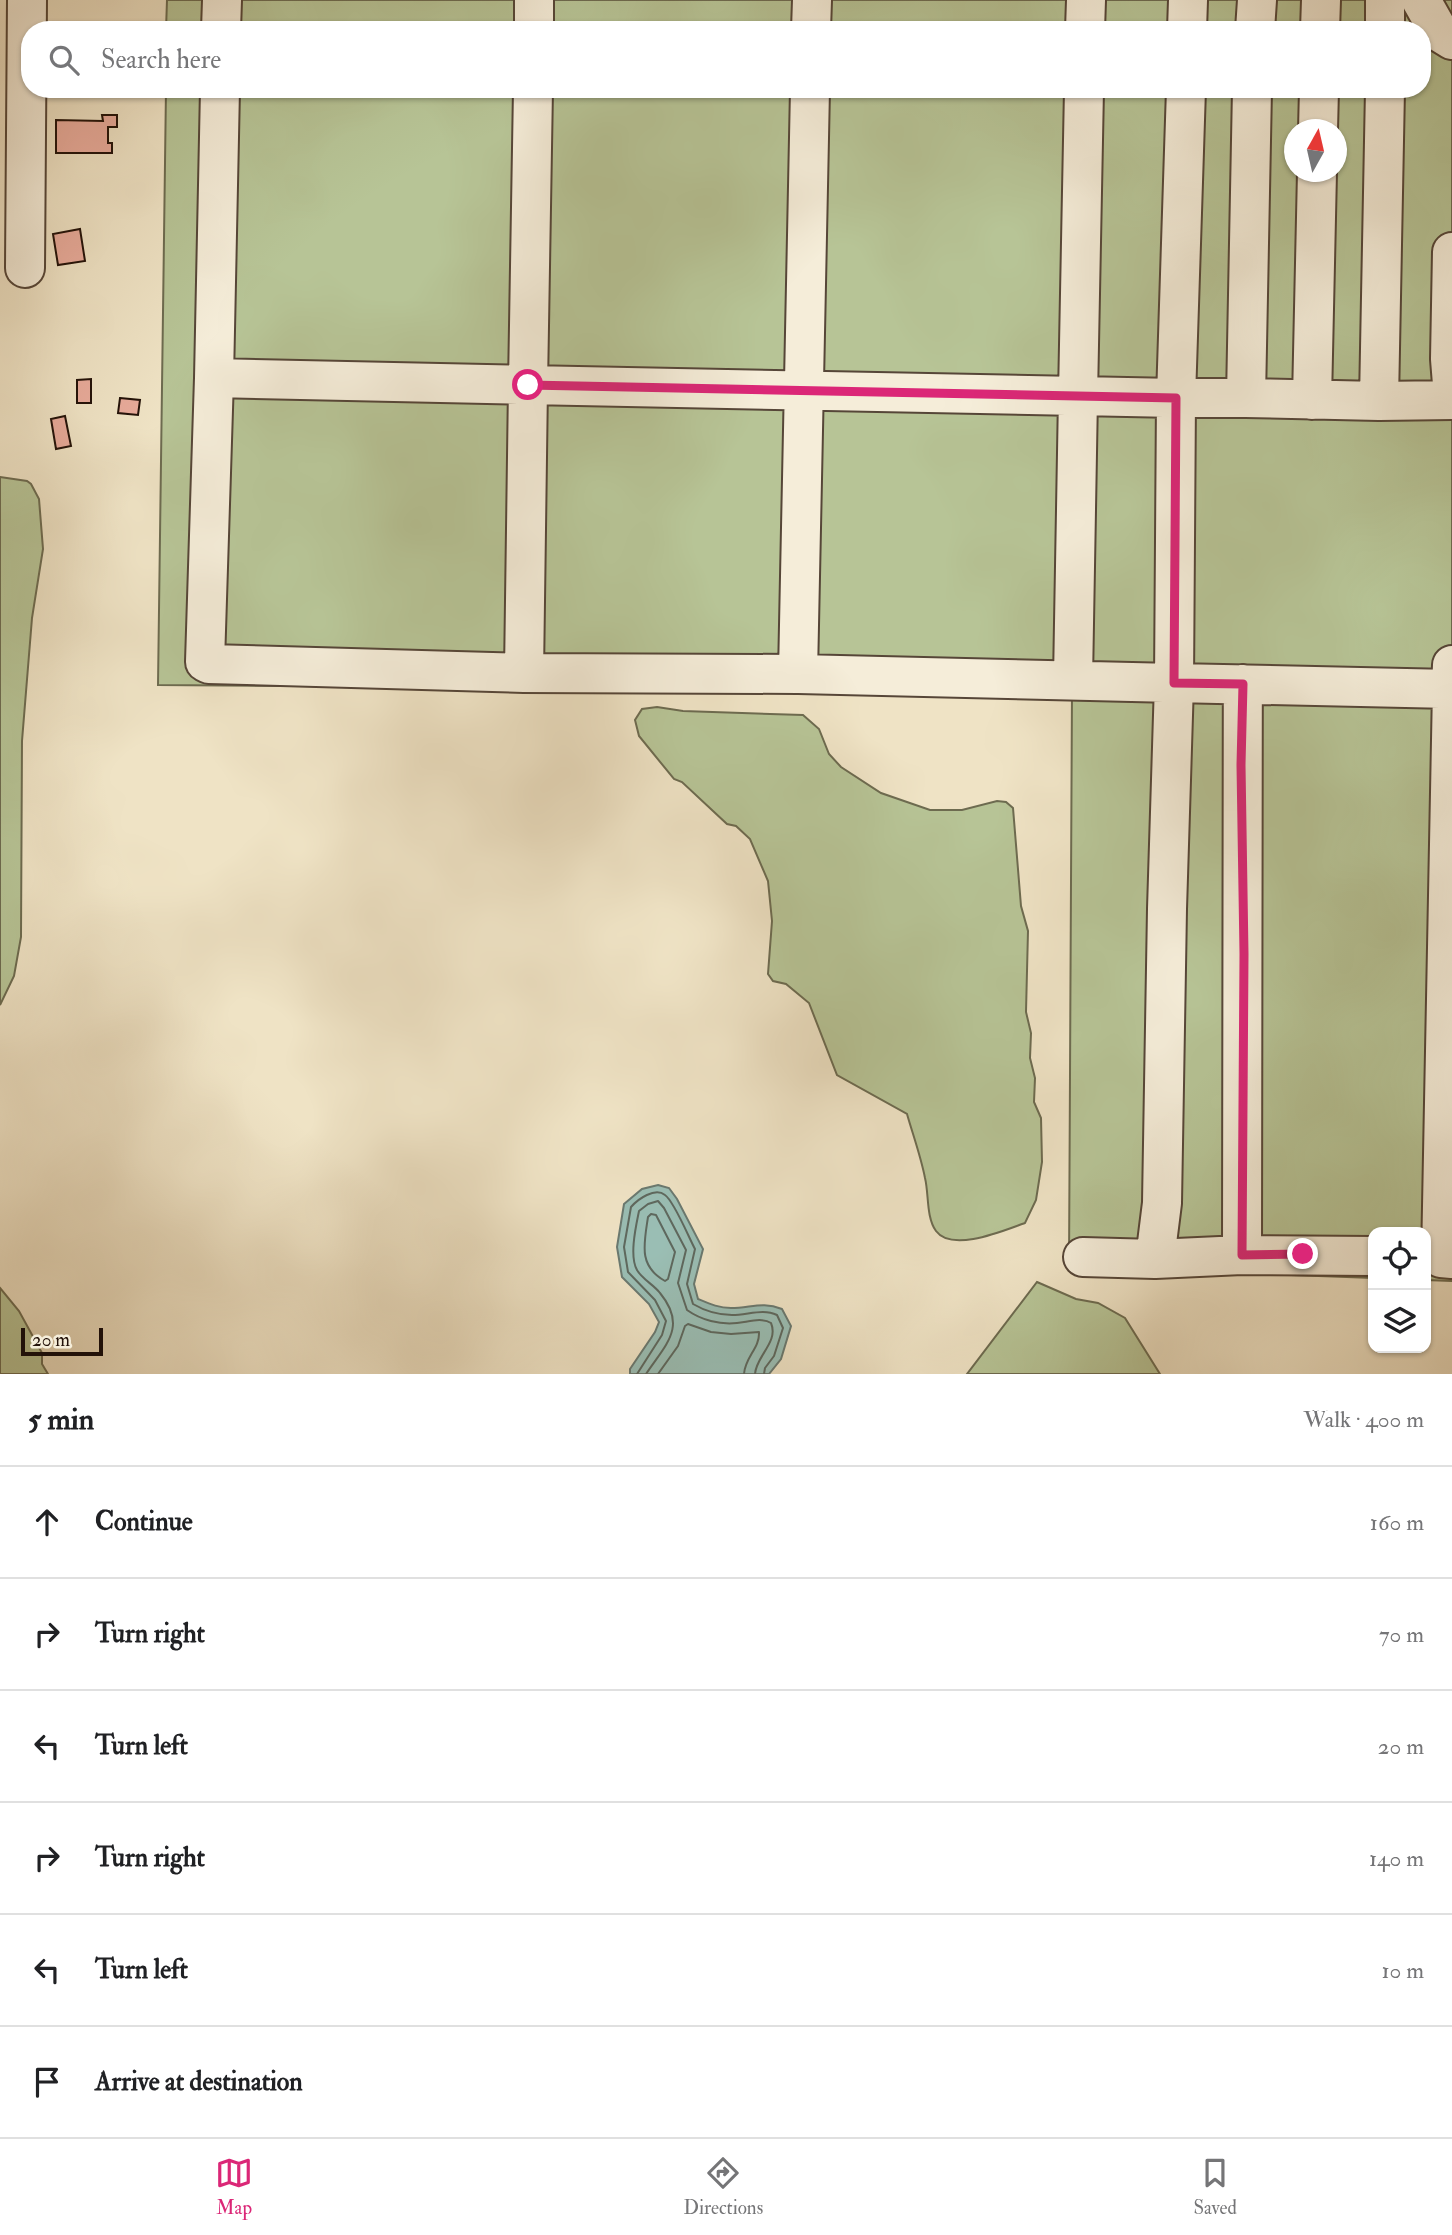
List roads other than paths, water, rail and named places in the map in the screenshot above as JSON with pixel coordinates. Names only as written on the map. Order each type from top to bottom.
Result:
[{"type":"street","points":[[27,0],[27,21]]},
{"type":"street","points":[[221,21],[222,0]]},
{"type":"street","points":[[534,0],[534,21]]},
{"type":"street","points":[[811,21],[812,0]]},
{"type":"street","points":[[1085,21],[1086,0]]},
{"type":"street","points":[[1187,21],[1188,0]]},
{"type":"street","points":[[1256,21],[1257,0]]},
{"type":"street","points":[[1320,21],[1321,0]]},
{"type":"street","points":[[1385,0],[1385,21]]},
{"type":"street","points":[[1420,0],[1438,32],[1452,40]]},
{"type":"street","points":[[25,268],[26,98]]},
{"type":"street","points":[[220,98],[205,662],[209,664],[524,673],[798,674],[1452,688]]},
{"type":"street","points":[[524,673],[533,98]]},
{"type":"street","points":[[798,674],[810,98]]},
{"type":"street","points":[[1073,680],[1084,98]]},
{"type":"street","points":[[1155,1259],[1162,1203],[1174,683],[1176,398],[1186,98]]},
{"type":"street","points":[[1246,398],[1252,98]]},
{"type":"street","points":[[1318,119],[1319,98]]},
{"type":"street","points":[[1379,401],[1385,98]]},
{"type":"street","points":[[1312,400],[1317,182]]},
{"type":"street","points":[[1452,252],[1452,384]]},
{"type":"street","points":[[214,378],[1176,398],[1452,400]]},
{"type":"street","points":[[1439,1258],[1452,665]]},
{"type":"street","points":[[1242,1255],[1243,684]]},
{"type":"street","points":[[1083,1257],[1155,1259],[1242,1255],[1368,1256]]},
{"type":"water","points":[[658,1185],[669,1188],[677,1199],[703,1249],[694,1284],[698,1299],[727,1308],[762,1305],[782,1309],[791,1326],[781,1359],[769,1374],[630,1374],[630,1369],[659,1322],[649,1304],[622,1277],[617,1247],[624,1204],[642,1189]]}]
